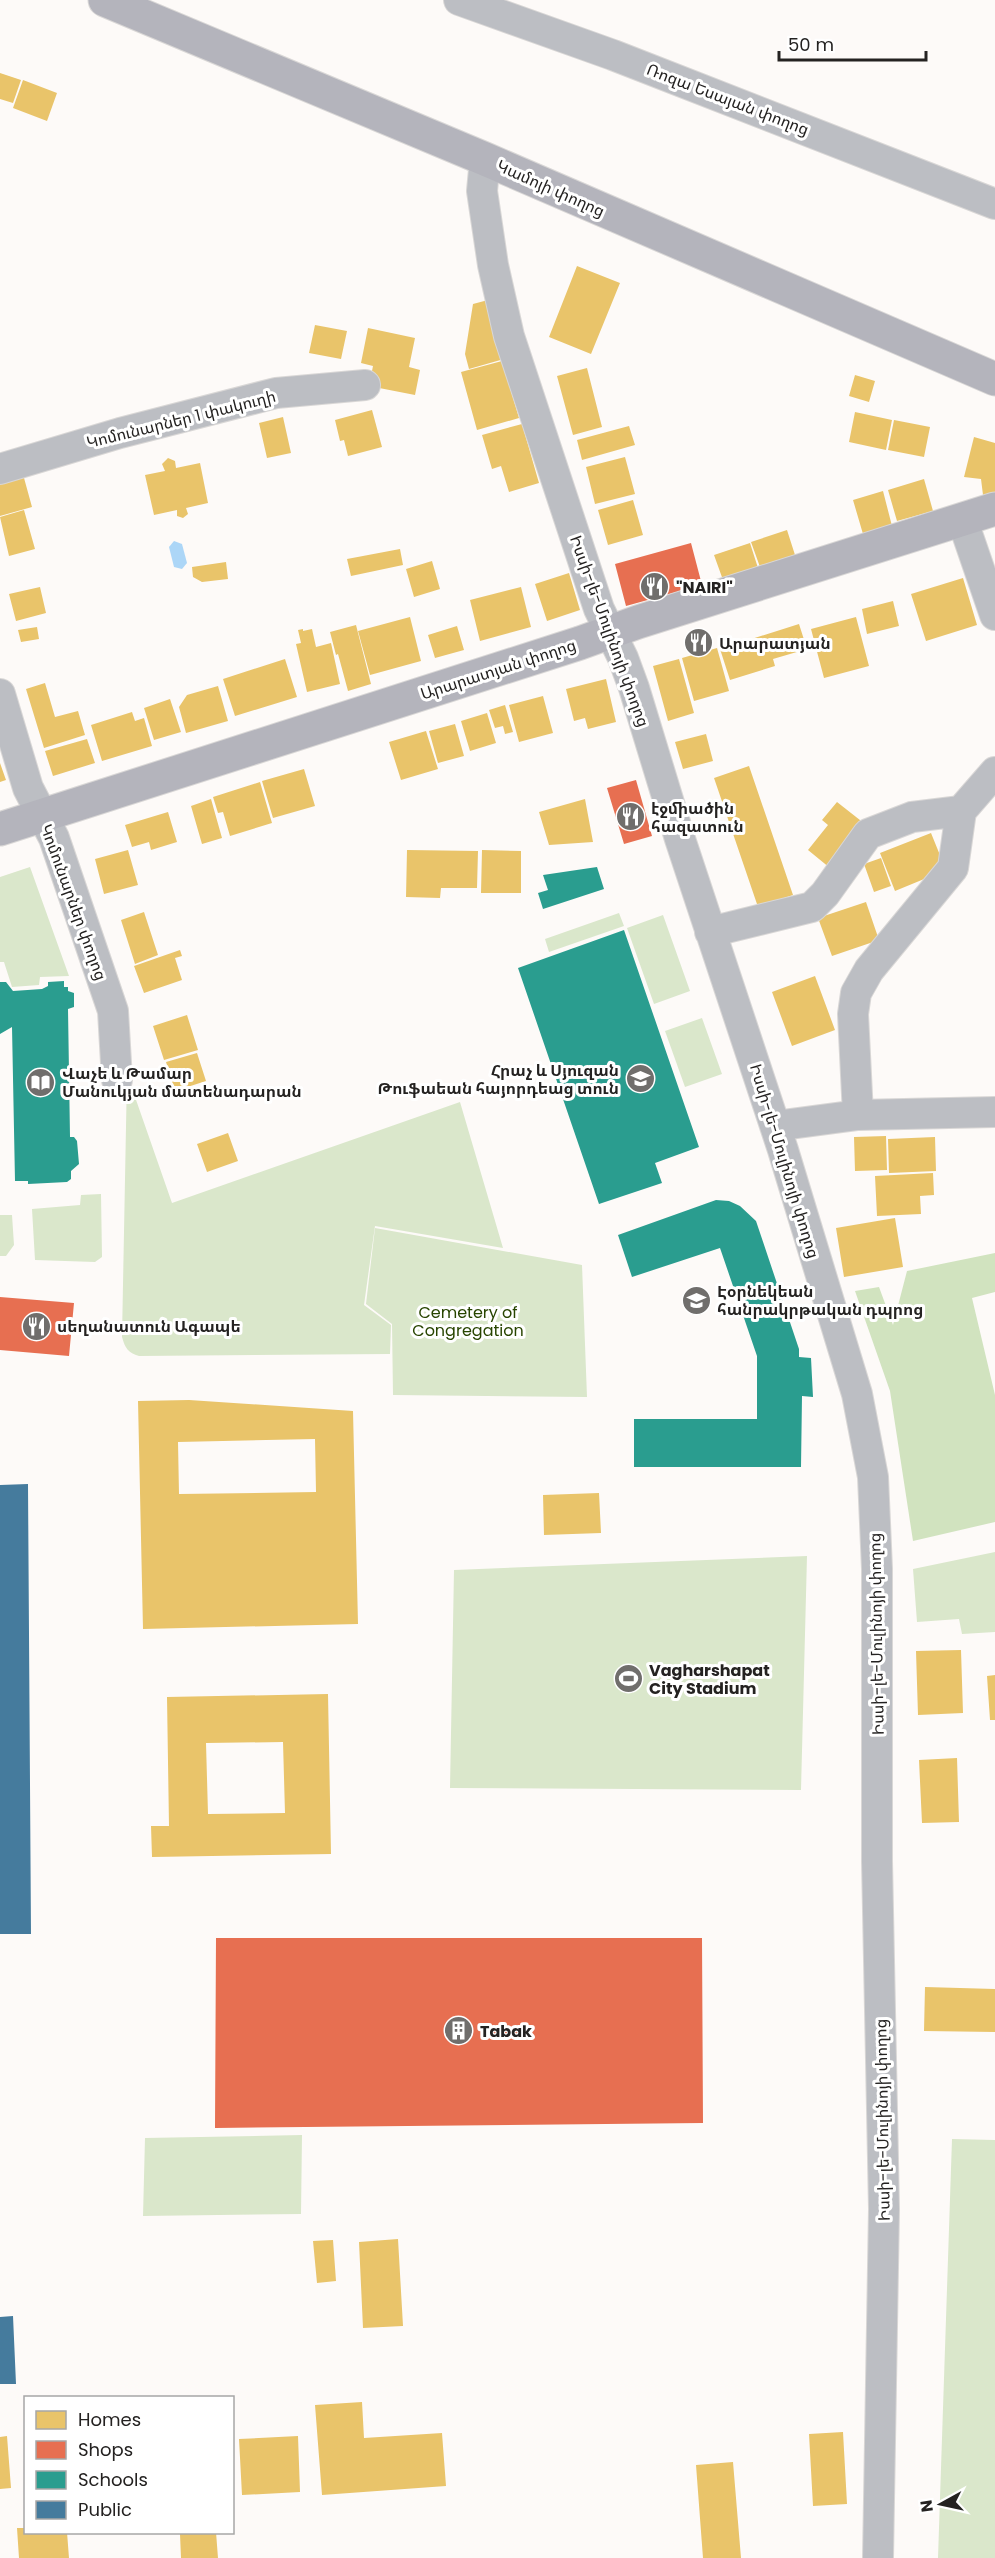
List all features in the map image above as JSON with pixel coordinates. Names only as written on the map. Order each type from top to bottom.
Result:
[{"type":"main road","name":"Կամոյի փողոց","points":[[105,0],[142,6],[485,159],[995,379]]},
{"type":"main road","name":"Արարատյան փողոց","points":[[0,829],[995,508]]},
{"type":"street","name":"Ռոզա Եսայան փողոց","points":[[459,0],[613,55],[995,204]]},
{"type":"street","name":"Իսսի-լե-Մուլինոյի փողոց","points":[[485,159],[482,191],[493,265],[509,336],[599,609],[623,658],[634,688],[710,932],[775,1126],[857,1394],[873,1477],[877,1569],[877,1861],[884,2209],[878,2558]]},
{"type":"street","name":"Կոմունարներ 1 փակուղի","points":[[0,469],[120,433],[276,393],[365,385]]},
{"type":"street","points":[[962,519],[995,615]]},
{"type":"street","name":"Կոմունարներ փողոց","points":[[0,694],[28,788],[54,838],[113,1011],[117,1080]]},
{"type":"street","points":[[858,1115],[853,1014],[856,993],[868,970],[953,867],[961,811],[995,772]]},
{"type":"street","points":[[710,932],[812,907],[825,894],[868,834],[912,817],[961,811]]},
{"type":"street","points":[[775,1126],[858,1115],[995,1112]]},
{"type":"green space","points":[[30,867],[69,976],[40,977],[39,985],[12,987],[4,962],[0,962],[0,877]]},
{"type":"green space","points":[[619,913],[624,926],[549,952],[545,939]]},
{"type":"green space","points":[[663,915],[690,991],[654,1004],[627,928]]},
{"type":"green space","points":[[702,1018],[722,1074],[685,1087],[665,1031]]},
{"type":"green space","points":[[127,1074],[172,1203],[460,1102],[503,1248],[375,1226],[364,1305],[391,1325],[390,1354],[135,1355],[128,1350],[122,1337]]},
{"type":"green space","points":[[101,1194],[102,1257],[95,1262],[35,1260],[32,1209],[80,1205],[81,1195]]},
{"type":"green space","points":[[0,1215],[12,1215],[14,1245],[6,1256],[0,1256]]},
{"type":"green space","name":"Cemetery of Congregation","points":[[375,1228],[582,1265],[587,1397],[393,1395],[392,1324],[366,1304]]},
{"type":"green space","points":[[995,1253],[995,1292],[972,1298],[995,1395],[995,1522],[913,1541],[890,1391],[855,1291],[879,1287],[893,1325],[907,1271]]},
{"type":"green space","points":[[995,1552],[995,1632],[962,1634],[959,1619],[917,1622],[913,1569]]},
{"type":"green space","name":"Vagharshapat City Stadium","points":[[807,1556],[801,1790],[450,1788],[454,1570]]},
{"type":"green space","points":[[302,2135],[301,2214],[143,2216],[145,2138]]},
{"type":"green space","points":[[952,2139],[995,2140],[995,2558],[938,2558]]},
{"type":"water","points":[[174,541],[182,544],[187,563],[182,569],[174,567],[169,547]]},
{"type":"building: Homes","points":[[0,73],[21,80],[13,103],[0,99]]},
{"type":"building: Homes","points":[[23,80],[57,93],[47,121],[13,108]]},
{"type":"building: Homes","points":[[577,266],[620,283],[591,354],[549,337]]},
{"type":"building: Homes","points":[[488,300],[504,359],[469,369],[465,354],[473,304]]},
{"type":"building: Homes","points":[[315,325],[347,331],[341,359],[309,353]]},
{"type":"building: Homes","points":[[368,328],[415,338],[409,367],[420,370],[415,395],[369,386],[373,366],[361,363]]},
{"type":"building: Homes","points":[[502,361],[519,418],[477,430],[461,372]]},
{"type":"building: Homes","points":[[587,368],[602,427],[573,435],[557,376]]},
{"type":"building: Homes","points":[[855,375],[875,381],[869,402],[849,396]]},
{"type":"building: Homes","points":[[372,410],[382,447],[348,456],[344,440],[340,441],[335,420]]},
{"type":"building: Homes","points":[[855,412],[892,420],[886,450],[849,442]]},
{"type":"building: Homes","points":[[283,417],[291,453],[267,458],[259,423]]},
{"type":"building: Homes","points":[[894,420],[930,427],[924,457],[888,450]]},
{"type":"building: Homes","points":[[522,424],[539,483],[509,492],[501,466],[492,469],[482,435]]},
{"type":"building: Homes","points":[[629,426],[635,445],[582,460],[577,440]]},
{"type":"building: Homes","points":[[974,437],[995,443],[995,493],[983,495],[981,479],[964,477]]},
{"type":"building: Homes","points":[[625,457],[635,494],[595,504],[586,467]]},
{"type":"building: Homes","points":[[168,458],[175,461],[176,468],[200,463],[208,503],[186,508],[188,514],[183,518],[177,516],[177,510],[154,515],[145,475],[165,471],[162,464]]},
{"type":"building: Homes","points":[[21,467],[32,507],[0,516],[0,473]]},
{"type":"building: Homes","points":[[924,479],[933,511],[897,521],[888,490]]},
{"type":"building: Homes","points":[[883,491],[892,526],[863,534],[853,500]]},
{"type":"building: Homes","points":[[633,500],[643,535],[608,545],[598,510]]},
{"type":"building: Homes","points":[[24,510],[35,549],[9,556],[0,517]]},
{"type":"building: Homes","points":[[787,530],[795,555],[760,567],[751,542]]},
{"type":"building: Homes","points":[[750,543],[758,568],[723,580],[714,555]]},
{"type":"building: Homes","points":[[400,549],[403,565],[351,576],[347,559]]},
{"type":"building: Homes","points":[[432,561],[440,589],[414,597],[406,569]]},
{"type":"building: Homes","points":[[226,562],[228,579],[202,582],[193,577],[192,567]]},
{"type":"building: Homes","points":[[569,573],[580,610],[547,621],[535,584]]},
{"type":"building: Homes","points":[[963,578],[977,625],[926,641],[911,594]]},
{"type":"building: Homes","points":[[40,587],[46,613],[16,621],[9,594]]},
{"type":"building: Homes","points":[[521,587],[531,627],[480,641],[470,600]]},
{"type":"building: Homes","points":[[893,601],[899,626],[867,634],[862,609]]},
{"type":"building: Homes","points":[[410,617],[421,661],[370,675],[358,631]]},
{"type":"building: Homes","points":[[856,617],[869,666],[824,678],[811,629]]},
{"type":"building: Homes","points":[[799,624],[807,649],[773,659],[775,666],[730,680],[720,649]]},
{"type":"building: Homes","points":[[356,625],[371,684],[348,691],[330,632]]},
{"type":"building: Homes","points":[[457,626],[464,650],[435,658],[428,635]]},
{"type":"building: Homes","points":[[37,627],[39,639],[21,642],[18,630]]},
{"type":"building: Homes","points":[[303,629],[303,631],[312,629],[316,647],[331,643],[340,684],[307,692],[296,644],[301,643],[298,630]]},
{"type":"building: Homes","points":[[717,648],[729,691],[694,701],[682,658]]},
{"type":"building: Homes","points":[[285,659],[297,697],[235,716],[223,679]]},
{"type":"building: Homes","points":[[679,659],[694,713],[668,721],[653,666]]},
{"type":"building: Homes","points":[[606,679],[616,722],[588,729],[585,718],[574,721],[566,689]]},
{"type":"building: Homes","points":[[45,683],[55,717],[78,711],[85,735],[44,748],[26,689]]},
{"type":"building: Homes","points":[[218,686],[228,721],[186,733],[179,707],[187,695]]},
{"type":"building: Homes","points":[[543,696],[553,733],[519,742],[509,705]]},
{"type":"building: Homes","points":[[170,699],[181,732],[154,740],[144,708]]},
{"type":"building: Homes","points":[[505,705],[513,732],[505,734],[503,726],[495,728],[489,710]]},
{"type":"building: Homes","points":[[132,712],[135,721],[144,718],[152,746],[102,761],[91,725]]},
{"type":"building: Homes","points":[[487,713],[496,743],[470,751],[461,721]]},
{"type":"building: Homes","points":[[455,724],[464,756],[438,763],[429,731]]},
{"type":"building: Homes","points":[[426,731],[438,769],[401,780],[389,742]]},
{"type":"building: Homes","points":[[706,734],[713,761],[683,769],[675,742]]},
{"type":"building: Homes","points":[[87,739],[95,763],[53,776],[45,751]]},
{"type":"building: Homes","points":[[0,763],[6,780],[0,782]]},
{"type":"building: Homes","points":[[749,766],[793,895],[758,907],[714,778]]},
{"type":"building: Homes","points":[[304,769],[315,806],[273,818],[262,781]]},
{"type":"building: Homes","points":[[260,782],[272,823],[230,836],[223,812],[218,813],[213,797]]},
{"type":"building: Homes","points":[[211,799],[222,838],[202,844],[191,806]]},
{"type":"building: Homes","points":[[585,799],[593,842],[549,845],[539,812]]},
{"type":"building: Homes","points":[[837,802],[865,824],[830,868],[808,850],[828,825],[822,820]]},
{"type":"building: Homes","points":[[168,812],[177,842],[151,850],[149,842],[132,847],[125,825]]},
{"type":"building: Homes","points":[[931,833],[946,870],[895,891],[880,853]]},
{"type":"building: Homes","points":[[128,850],[138,885],[104,894],[95,859]]},
{"type":"building: Homes","points":[[407,850],[478,851],[477,888],[441,888],[440,898],[406,897]]},
{"type":"building: Homes","points":[[482,850],[521,851],[521,893],[481,893]]},
{"type":"building: Homes","points":[[881,858],[891,886],[874,892],[864,864]]},
{"type":"building: Homes","points":[[866,902],[879,940],[832,956],[818,918]]},
{"type":"building: Homes","points":[[144,912],[158,955],[135,964],[121,920]]},
{"type":"building: Homes","points":[[180,950],[182,956],[175,958],[182,980],[144,993],[134,966]]},
{"type":"building: Homes","points":[[815,976],[835,1030],[792,1046],[772,992]]},
{"type":"building: Homes","points":[[187,1015],[198,1050],[164,1060],[153,1026]]},
{"type":"building: Homes","points":[[197,1053],[206,1081],[175,1091],[166,1062]]},
{"type":"building: Homes","points":[[228,1133],[238,1161],[207,1172],[197,1144]]},
{"type":"building: Homes","points":[[886,1136],[887,1170],[855,1171],[854,1137]]},
{"type":"building: Homes","points":[[935,1137],[936,1171],[889,1173],[888,1139]]},
{"type":"building: Homes","points":[[933,1173],[934,1195],[920,1196],[921,1214],[877,1216],[875,1176]]},
{"type":"building: Homes","points":[[895,1218],[903,1267],[844,1277],[836,1228]]},
{"type":"building: Homes","points":[[189,1400],[353,1411],[358,1624],[143,1629],[138,1401]],"holes":[[[315,1439],[316,1492],[179,1494],[178,1442]]]},
{"type":"building: Homes","points":[[599,1493],[601,1533],[544,1535],[543,1495]]},
{"type":"building: Homes","points":[[961,1650],[963,1713],[918,1715],[916,1651]]},
{"type":"building: Homes","points":[[995,1675],[995,1720],[990,1720],[987,1676]]},
{"type":"building: Homes","points":[[328,1694],[331,1854],[152,1857],[151,1826],[169,1826],[167,1697]],"holes":[[[283,1742],[285,1813],[208,1814],[206,1743]]]},
{"type":"building: Homes","points":[[957,1758],[959,1822],[922,1823],[919,1760]]},
{"type":"building: Homes","points":[[925,1987],[995,1989],[995,2032],[924,2031]]},
{"type":"building: Homes","points":[[398,2239],[403,2326],[363,2328],[359,2242]]},
{"type":"building: Homes","points":[[333,2240],[336,2281],[317,2283],[313,2241]]},
{"type":"building: Homes","points":[[362,2402],[364,2438],[442,2433],[446,2486],[322,2495],[315,2405]]},
{"type":"building: Homes","points":[[843,2432],[847,2504],[813,2506],[809,2434]]},
{"type":"building: Homes","points":[[7,2436],[11,2488],[0,2489],[0,2437]]},
{"type":"building: Homes","points":[[298,2436],[300,2492],[242,2495],[239,2439]]},
{"type":"building: Homes","points":[[733,2462],[741,2558],[703,2558],[696,2465]]},
{"type":"building: Homes","points":[[17,2528],[24,2528],[24,2534],[67,2534],[69,2558],[19,2558]]},
{"type":"building: Homes","points":[[180,2534],[216,2534],[218,2558],[181,2558]]},
{"type":"building: Shops","points":[[691,543],[702,585],[626,606],[615,564]]},
{"type":"building: Shops","points":[[636,780],[652,836],[624,844],[607,788]]},
{"type":"building: Shops","name":"սեղանատուն Ագապե","points":[[0,1297],[74,1303],[69,1356],[0,1350]]},
{"type":"building: Shops","name":"Tabak","points":[[216,1938],[702,1938],[703,2123],[215,2128]]},
{"type":"building: Schools","points":[[597,867],[604,889],[543,909],[538,893],[548,890],[543,875]]},
{"type":"building: Schools","points":[[624,930],[699,1147],[655,1163],[662,1183],[599,1204],[518,968]]},
{"type":"building: Schools","name":"Վաչե և Թամար Մանուկյան մատենադարան","points":[[64,981],[64,987],[68,987],[68,991],[74,993],[74,1007],[68,1009],[70,1137],[74,1137],[77,1141],[79,1164],[71,1171],[71,1179],[67,1182],[28,1184],[28,1181],[15,1181],[12,1027],[0,1034],[0,982],[6,982],[13,991],[42,989],[48,986],[48,982]]},
{"type":"building: Schools","points":[[716,1200],[729,1201],[740,1206],[756,1221],[799,1349],[799,1357],[811,1358],[813,1397],[802,1396],[801,1467],[634,1467],[634,1419],[757,1419],[757,1356],[720,1248],[632,1277],[618,1235]]},
{"type":"building: Public","points":[[28,1484],[31,1934],[0,1934],[0,1485]]},
{"type":"building: Public","points":[[13,2316],[16,2384],[0,2384],[0,2317]]},
{"type":"place","name":"\"NAIRI\"","points":[[655,587]]},
{"type":"place","name":"Արարատյան","points":[[698,643]]},
{"type":"place","name":"էջմիածին հազատուն","points":[[630,817]]},
{"type":"place","name":"Հրաչ և Սյուզան Թուֆաեան հայորդեաց տուն","points":[[640,1079]]},
{"type":"place","name":"Վաչե և Թամար Մանուկյան մատենադարան","points":[[41,1082]]},
{"type":"place","name":"Էօրնեկեան հանրակրթական դպրոց","points":[[696,1300]]},
{"type":"place","name":"սեղանատուն Ագապե","points":[[36,1326]]},
{"type":"place","name":"Vagharshapat City Stadium","points":[[628,1679]]},
{"type":"place","name":"Tabak","points":[[459,2031]]}]
